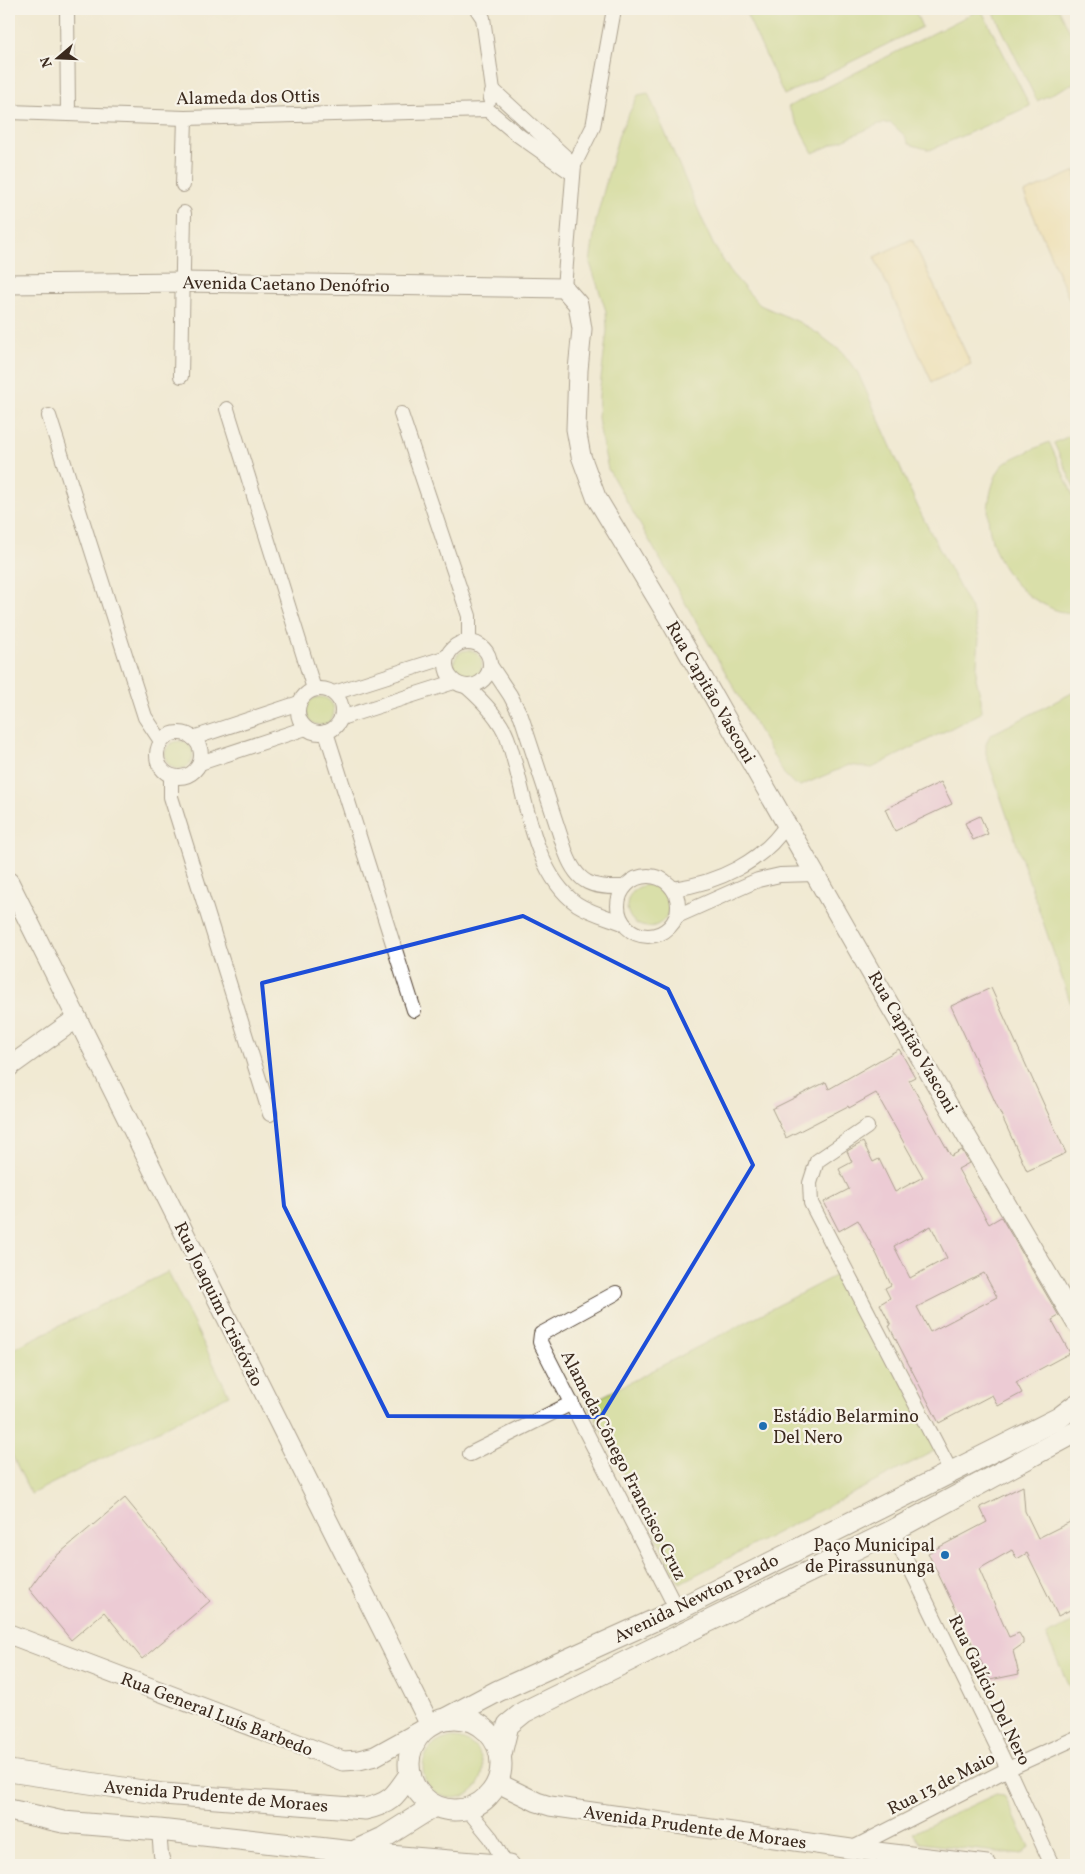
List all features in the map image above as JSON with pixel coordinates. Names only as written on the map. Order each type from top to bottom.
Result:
[{"type":"main road","name":"Avenida Newton Prado","points":[[434,1724],[498,1691],[677,1610],[1059,1418],[1076,1405]]},
{"type":"main road","name":"Avenida Newton Prado","points":[[500,1769],[508,1725],[524,1712],[892,1531],[1076,1432]]},
{"type":"main road","points":[[461,1718],[475,1722],[486,1730],[495,1741],[500,1769],[491,1795],[480,1804],[468,1810],[456,1811],[434,1806],[423,1798],[414,1787],[409,1762],[416,1738],[434,1724],[461,1718]]},
{"type":"main road","name":"Avenida Prudente de Moraes","points":[[9,1771],[163,1794],[365,1809],[388,1802],[398,1792],[410,1774]]},
{"type":"main road","points":[[9,1810],[63,1822],[159,1830],[354,1852],[383,1838],[434,1806]]},
{"type":"street","points":[[67,9],[68,114]]},
{"type":"street","points":[[477,9],[483,18],[493,90],[488,110],[518,135],[573,170]]},
{"type":"street","points":[[564,288],[573,170],[593,127],[614,9]]},
{"type":"street","points":[[493,90],[573,170]]},
{"type":"street","name":"Alameda dos Ottis","points":[[9,112],[185,118],[488,110]]},
{"type":"street","points":[[183,185],[185,118]]},
{"type":"street","points":[[181,376],[184,213]]},
{"type":"street","name":"Avenida Caetano Denófrio","points":[[9,284],[183,282],[564,288]]},
{"type":"street","name":"Rua Capitão Vasconi","points":[[564,288],[578,304],[582,329],[578,370],[576,429],[581,456],[596,497],[667,615],[1076,1323]]},
{"type":"street","points":[[227,409],[314,689]]},
{"type":"street","points":[[401,414],[470,616],[469,642]]},
{"type":"street","points":[[49,416],[145,717],[161,742]]},
{"type":"street","points":[[334,693],[447,656],[456,646],[469,642],[476,643],[486,652],[490,665],[510,695],[521,716],[566,853],[574,870],[580,877],[594,885],[603,888],[624,887]]},
{"type":"street","points":[[447,656],[446,670],[488,707],[507,736],[540,853],[550,875],[566,895],[577,904],[589,911],[623,923]]},
{"type":"street","points":[[341,718],[461,684],[474,686],[486,678],[490,665]]},
{"type":"street","points":[[321,688],[334,693],[342,704],[341,718],[338,724],[326,732],[319,733],[306,728],[299,716],[299,703],[302,697],[314,689],[321,688]]},
{"type":"street","points":[[193,738],[299,703]]},
{"type":"street","points":[[200,763],[200,749],[193,738],[180,733],[166,737],[161,742],[157,755],[160,768],[171,776],[178,778],[191,774],[200,763],[306,728]]},
{"type":"street","points":[[326,732],[414,1010]]},
{"type":"street","points":[[171,776],[171,797],[270,1114]]},
{"type":"street","points":[[673,889],[705,882],[752,861],[772,845],[787,824]]},
{"type":"street","points":[[752,861],[758,880]]},
{"type":"street","points":[[677,916],[758,880],[780,875],[815,874]]},
{"type":"street","points":[[649,875],[659,877],[673,889],[678,898],[677,916],[672,925],[665,931],[657,935],[638,935],[629,930],[623,923],[619,914],[619,895],[631,880],[649,875]]},
{"type":"street","name":"Rua Joaquim Cristóvão","points":[[9,882],[434,1724]]},
{"type":"street","points":[[705,882],[712,900]]},
{"type":"street","points":[[9,1067],[77,1018]]},
{"type":"street","points":[[867,1126],[818,1161],[810,1183],[811,1203],[951,1472]]},
{"type":"street","name":"Alameda Cônego Francisco Cruz","points":[[616,1293],[541,1334],[540,1342],[677,1610]]},
{"type":"street","points":[[470,1454],[572,1403]]},
{"type":"street","name":"Rua Galício Del Nero","points":[[892,1531],[1052,1865]]},
{"type":"street","name":"Rua General Luís Barbedo","points":[[9,1634],[343,1761],[375,1756],[434,1724]]},
{"type":"street","name":"Rua 13 de Maio","points":[[851,1849],[1076,1738]]},
{"type":"street","name":"Avenida Prudente de Moraes","points":[[500,1769],[537,1802],[550,1806],[851,1849],[987,1865]]},
{"type":"street","points":[[468,1810],[491,1838],[507,1865]]},
{"type":"street","points":[[159,1830],[160,1855],[164,1865]]},
{"type":"street","points":[[354,1852],[507,1865]]},
{"type":"highlighted area","points":[[523,916],[668,989],[753,1165],[601,1417],[388,1416],[284,1206],[262,983]]},
{"type":"green space","points":[[744,9],[914,9],[922,27],[784,95]]},
{"type":"green space","points":[[981,9],[1030,106],[930,150],[909,144],[905,136],[891,123],[879,124],[813,153],[788,107]]},
{"type":"green space","points":[[992,9],[1059,9],[1076,44],[1076,82],[1037,101]]},
{"type":"green space","points":[[648,93],[713,244],[731,273],[760,305],[799,322],[820,335],[842,352],[858,373],[921,514],[973,613],[979,638],[976,678],[981,699],[981,713],[872,768],[849,765],[800,786],[793,783],[784,774],[608,469],[598,418],[607,331],[606,311],[590,263],[596,220],[619,134],[638,95]]},
{"type":"green space","points":[[1076,433],[1076,491],[1054,443]]},
{"type":"green space","points":[[1049,442],[1076,502],[1076,612],[1072,613],[1050,608],[1032,598],[1019,587],[999,558],[992,542],[989,525],[988,508],[991,491],[999,470],[1004,464]]},
{"type":"green space","points":[[468,650],[478,654],[482,664],[478,674],[468,678],[458,674],[454,664],[458,654]]},
{"type":"green space","points":[[1076,691],[1076,1019],[986,754],[986,744],[990,735]]},
{"type":"green space","points":[[320,697],[330,701],[334,711],[330,721],[320,725],[310,721],[306,711],[310,701]]},
{"type":"green space","points":[[179,741],[189,745],[193,755],[189,765],[179,769],[169,765],[165,755],[169,745]]},
{"type":"green space","points":[[652,885],[660,888],[666,894],[669,906],[666,918],[660,924],[644,927],[636,924],[630,918],[627,902],[630,894],[636,888]]},
{"type":"green space","name":"Estádio Belarmino Del Nero","points":[[846,1270],[938,1449],[680,1583],[588,1404]]},
{"type":"green space","points":[[168,1272],[229,1395],[31,1494],[9,1449],[9,1351]]},
{"type":"green space","points":[[1076,1621],[1076,1702],[1046,1635]]},
{"type":"green space","points":[[453,1738],[470,1743],[478,1751],[483,1768],[478,1785],[470,1793],[453,1798],[436,1793],[428,1785],[423,1768],[428,1751],[436,1743]]},
{"type":"green space","points":[[996,1794],[1004,1795],[1029,1847],[1022,1855],[920,1843],[913,1833]]},
{"type":"sand","points":[[1076,171],[1076,315],[1024,193]]},
{"type":"sand","points":[[912,239],[971,364],[932,382],[874,257]]},
{"type":"building","points":[[941,782],[952,804],[895,831],[885,809]]},
{"type":"building","points":[[980,816],[988,834],[973,840],[965,823]]},
{"type":"building","points":[[991,988],[1066,1153],[1027,1171],[951,1006]]},
{"type":"building","points":[[899,1049],[915,1077],[909,1080],[951,1156],[962,1150],[969,1163],[958,1169],[989,1224],[1001,1217],[1059,1316],[1052,1320],[1070,1353],[1016,1382],[1022,1393],[998,1406],[992,1395],[939,1423],[889,1326],[891,1325],[880,1304],[890,1298],[885,1288],[891,1285],[877,1255],[858,1220],[839,1231],[824,1202],[849,1189],[839,1169],[852,1162],[847,1151],[863,1142],[873,1162],[879,1159],[895,1192],[923,1177],[876,1093],[786,1138],[772,1109],[826,1082],[829,1089]],"holes":[[[931,1226],[947,1258],[910,1278],[894,1246]],[[984,1273],[997,1297],[930,1332],[917,1307]]]},
{"type":"building","points":[[1023,1486],[1025,1511],[1038,1538],[1076,1519],[1076,1607],[1058,1616],[1027,1553],[1017,1559],[1012,1550],[979,1569],[1009,1637],[1019,1633],[1023,1640],[1023,1644],[1013,1651],[1019,1674],[990,1680],[928,1553],[987,1522],[980,1507]]},
{"type":"building","points":[[125,1498],[210,1601],[142,1659],[104,1612],[71,1640],[29,1589],[48,1563]]},
{"type":"place","name":"Estádio Belarmino Del Nero","points":[[763,1426]]},
{"type":"place","name":"Paço Municipal de Pirassununga","points":[[945,1555]]}]
